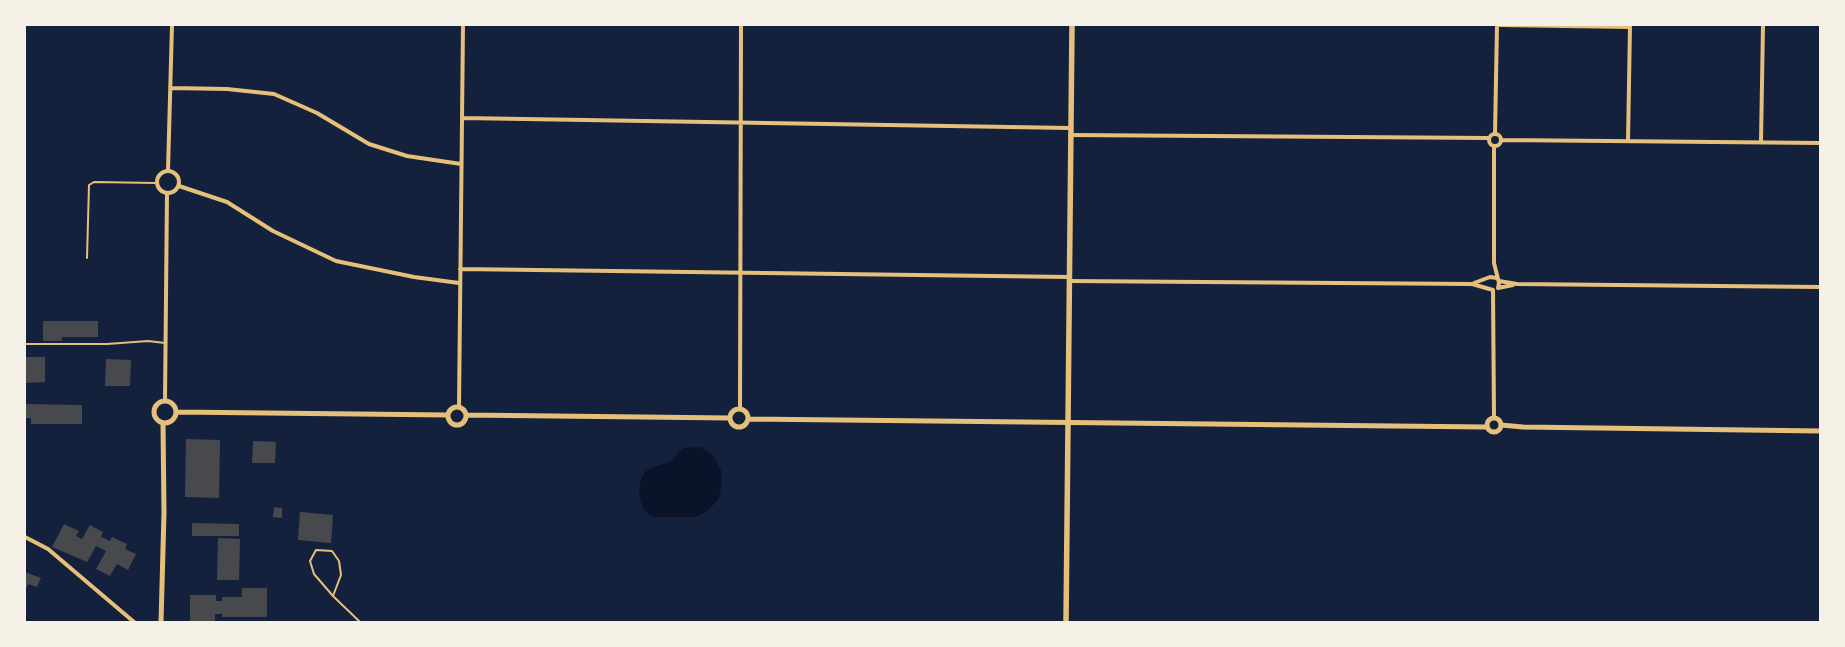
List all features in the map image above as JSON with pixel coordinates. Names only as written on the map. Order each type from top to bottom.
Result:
[{"type":"main road","points":[[1066,622],[1072,25]]},
{"type":"street","points":[[168,170],[172,25]]},
{"type":"street","points":[[459,407],[463,25]]},
{"type":"street","points":[[740,409],[742,271],[741,25]]},
{"type":"street","points":[[1495,134],[1498,25],[1630,26],[1628,141]]},
{"type":"street","points":[[1762,142],[1763,25]]},
{"type":"street","points":[[170,88],[227,89],[274,94],[317,114],[369,144],[407,156],[461,164]]},
{"type":"street","points":[[463,118],[740,122],[1070,132],[1489,138],[1495,134]]},
{"type":"street","points":[[1495,134],[1502,140],[1820,143]]},
{"type":"street","points":[[1489,138],[1489,143],[1494,146]]},
{"type":"street","points":[[1494,146],[1500,144],[1502,140]]},
{"type":"street","points":[[1494,146],[1494,263],[1498,280],[1496,289],[1494,418]]},
{"type":"street","points":[[168,170],[177,175],[178,186],[174,191],[167,193],[161,191],[156,183],[159,174],[168,170]]},
{"type":"street","points":[[178,186],[227,202],[273,231],[336,261],[414,277],[459,283]]},
{"type":"street","points":[[165,401],[167,193]]},
{"type":"street","points":[[1487,287],[1494,263]]},
{"type":"street","points":[[460,268],[1472,284],[1496,289],[1517,284]]},
{"type":"street","points":[[1472,284],[1489,278],[1517,284],[1820,287]]},
{"type":"street","points":[[165,401],[172,404],[176,412],[174,419],[163,423],[156,420],[153,412],[156,405],[165,401]]},
{"type":"street","points":[[448,415],[451,410],[459,407]]},
{"type":"street","points":[[448,415],[453,424],[460,425],[465,421],[466,415],[464,410],[459,407]]},
{"type":"street","points":[[740,409],[746,412],[748,419],[746,424],[738,427],[732,424],[730,418],[734,411],[740,409]]},
{"type":"street","points":[[176,412],[448,415]]},
{"type":"street","points":[[466,415],[730,418]]},
{"type":"street","points":[[1486,427],[1489,420],[1494,418]]},
{"type":"street","points":[[1494,418],[1501,425]]},
{"type":"street","points":[[748,419],[1068,424],[1486,427],[1494,433],[1498,431],[1501,425]]},
{"type":"street","points":[[161,622],[164,513],[163,423]]},
{"type":"street","points":[[1501,425],[1523,427],[1820,431]]},
{"type":"street","points":[[25,537],[48,549],[134,622]]},
{"type":"lane","points":[[87,258],[89,185],[94,182],[156,183]]},
{"type":"lane","points":[[25,344],[108,344],[148,341],[165,343]]},
{"type":"lane","points":[[333,596],[341,575],[339,561],[332,551],[316,550],[310,561],[311,570],[333,596],[360,622]]},
{"type":"water","points":[[701,447],[713,455],[721,470],[722,483],[719,498],[709,510],[696,517],[654,517],[648,514],[642,507],[639,493],[640,482],[644,473],[649,469],[671,461],[683,448]]},
{"type":"building","points":[[43,321],[98,321],[98,337],[62,337],[62,341],[43,341]]},
{"type":"building","points":[[25,357],[45,357],[45,382],[25,383]]},
{"type":"building","points":[[106,359],[131,360],[130,386],[105,386]]},
{"type":"building","points":[[25,404],[82,405],[82,424],[31,424],[31,418],[25,418]]},
{"type":"building","points":[[186,439],[220,440],[219,498],[185,497]]},
{"type":"building","points":[[253,441],[276,442],[275,463],[252,463]]},
{"type":"building","points":[[274,507],[282,508],[282,518],[273,517]]},
{"type":"building","points":[[300,512],[333,515],[331,543],[298,540]]},
{"type":"building","points":[[192,523],[239,524],[239,536],[192,536]]},
{"type":"building","points":[[64,524],[79,531],[76,536],[82,539],[90,525],[103,532],[101,537],[110,541],[112,537],[127,544],[125,549],[136,554],[128,570],[117,564],[110,576],[96,569],[106,551],[96,546],[87,562],[52,547]]},
{"type":"building","points":[[218,538],[240,539],[239,580],[217,580]]},
{"type":"building","points":[[25,572],[41,578],[37,587],[28,584],[25,591]]},
{"type":"building","points":[[242,588],[267,588],[267,617],[222,617],[222,614],[215,614],[215,622],[190,622],[190,595],[216,595],[216,601],[222,601],[222,597],[242,597]]}]
